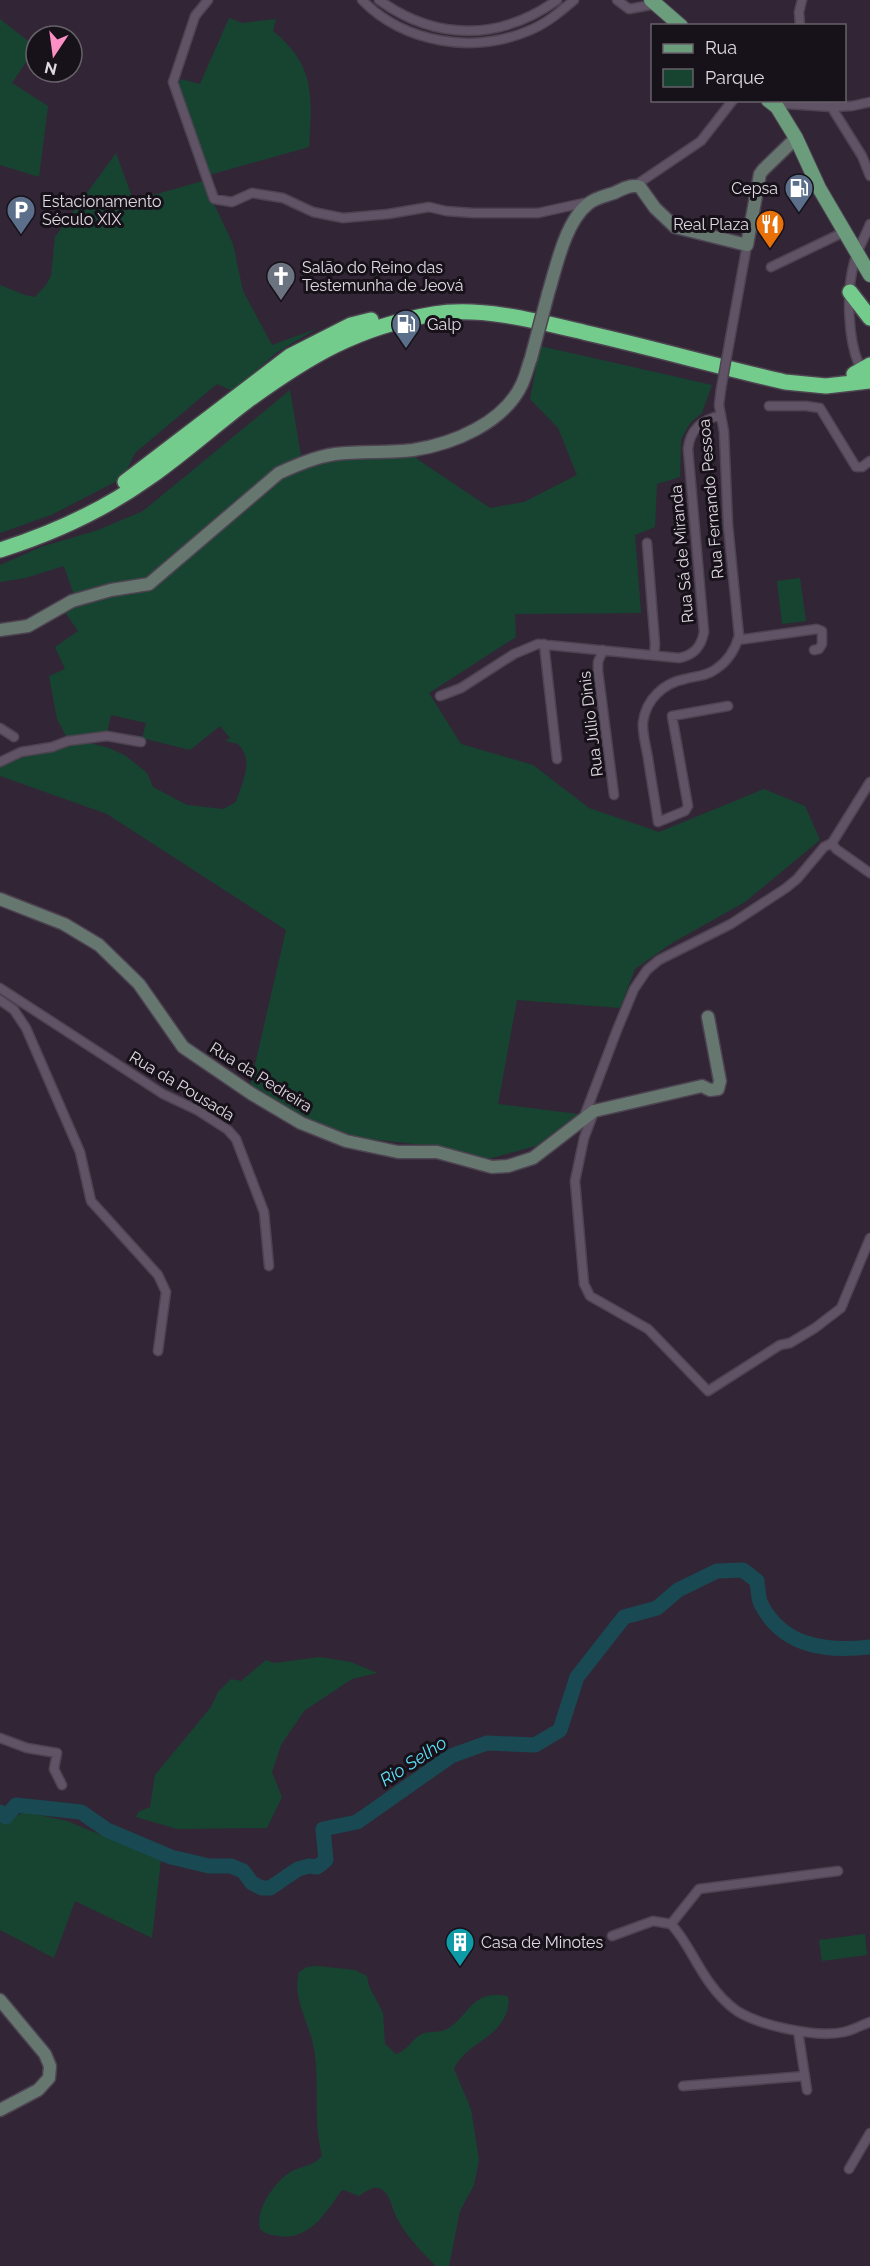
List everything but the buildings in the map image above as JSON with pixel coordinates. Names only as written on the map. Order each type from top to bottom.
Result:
[{"type":"highway","points":[[850,292],[870,318]]},
{"type":"highway","points":[[0,540],[60,518],[130,479],[290,356],[351,325],[414,309],[436,305],[470,304],[543,312],[786,373],[825,376],[864,375]]},
{"type":"highway","points":[[0,550],[66,527],[106,506],[150,477],[292,370],[324,350],[358,334],[436,314],[470,312],[539,321],[785,382],[820,386],[864,375]]},
{"type":"main road","points":[[654,2],[679,24]]},
{"type":"main road","points":[[773,104],[796,138],[819,189],[870,275]]},
{"type":"main road","points":[[858,252],[870,263]]},
{"type":"street","points":[[208,0],[195,16],[173,82],[214,199],[232,202],[252,193],[283,198],[313,212],[343,218],[429,207],[473,213],[538,213],[592,202]]},
{"type":"street","points":[[362,0],[392,24],[423,37],[449,42],[477,43],[508,38],[530,30],[555,17],[574,0]]},
{"type":"street","points":[[370,8],[378,0],[399,14],[423,24],[451,30],[477,31],[498,28],[525,19],[557,0]]},
{"type":"street","points":[[617,0],[629,9],[654,2]]},
{"type":"street","points":[[800,24],[799,12],[802,0]]},
{"type":"street","points":[[525,19],[530,30]]},
{"type":"street","points":[[449,42],[451,30]]},
{"type":"street","points":[[0,630],[28,626],[72,601],[111,590],[149,584],[279,473],[302,462],[333,454],[414,449],[468,434],[488,422],[508,405],[522,385],[561,248],[587,204],[636,185],[701,141],[731,102]]},
{"type":"street","points":[[773,104],[852,106],[870,102]]},
{"type":"street","points":[[829,104],[862,156],[870,176]]},
{"type":"street","name":"Rua Fernando Pessoa","points":[[738,640],[739,622],[729,548],[724,432],[719,405],[760,174],[796,138]]},
{"type":"street","points":[[636,185],[675,227],[747,245]]},
{"type":"street","points":[[864,375],[854,354],[850,292],[851,273],[870,224]]},
{"type":"street","points":[[771,267],[844,232]]},
{"type":"street","points":[[769,406],[820,408],[856,467],[862,467],[870,461]]},
{"type":"street","name":"Rua Sá de Miranda","points":[[440,696],[461,688],[528,647],[544,644],[679,658],[688,656],[697,650],[704,632],[688,449],[693,432],[699,425],[709,418],[721,415]]},
{"type":"street","points":[[647,543],[654,655]]},
{"type":"street","points":[[728,705],[672,716],[688,806],[685,811],[658,822],[643,722],[647,708],[655,695],[675,681],[705,675],[716,670],[735,649],[738,640],[817,629],[822,632],[822,644],[819,649],[813,650]]},
{"type":"street","points":[[544,644],[557,759]]},
{"type":"street","name":"Rua Júlio Dinis","points":[[603,650],[598,662],[598,671],[614,795]]},
{"type":"street","points":[[0,728],[14,737]]},
{"type":"street","points":[[0,762],[21,752],[52,747],[68,741],[107,736],[141,742]]},
{"type":"street","points":[[870,782],[832,843],[824,848],[797,879],[731,924],[659,960],[647,970],[634,990],[617,1030],[589,1114],[575,1181],[584,1284],[590,1296],[648,1329],[708,1391],[780,1345],[790,1343],[841,1308],[870,1238]]},
{"type":"street","points":[[832,843],[836,849],[870,873]]},
{"type":"street","name":"Rua da Pedreira","points":[[0,898],[64,924],[99,945],[139,984],[183,1047],[252,1094],[301,1123],[345,1142],[398,1152],[437,1152],[492,1167],[508,1166],[533,1158],[589,1114],[702,1086],[710,1090],[718,1089],[720,1081],[708,1017]]},
{"type":"street","name":"Rua da Pousada","points":[[0,988],[163,1094],[197,1110],[236,1139],[264,1212],[269,1266]]},
{"type":"street","points":[[0,1000],[14,1010],[26,1028],[80,1152],[91,1201],[158,1275],[166,1292],[158,1351]]},
{"type":"street","points":[[0,1738],[27,1748],[57,1753],[54,1769],[62,1785]]},
{"type":"street","points":[[671,1924],[699,1890],[838,1871]]},
{"type":"street","points":[[612,1936],[653,1922],[671,1924],[681,1934],[709,1982],[738,2012],[771,2025],[821,2034],[844,2032],[870,2022]]},
{"type":"street","points":[[0,2000],[45,2054],[50,2066],[49,2078],[38,2090],[0,2110]]},
{"type":"street","points":[[798,2031],[807,2090]]},
{"type":"street","points":[[683,2086],[805,2076]]},
{"type":"street","points":[[849,2169],[870,2133]]},
{"type":"green space","points":[[229,18],[242,23],[276,19],[273,31],[297,57],[308,83],[311,113],[309,147],[209,175],[179,85],[180,79],[200,84]]},
{"type":"green space","points":[[0,19],[24,38],[24,65],[12,83],[48,106],[39,177],[0,165]]},
{"type":"green space","points":[[116,153],[132,197],[157,194],[203,181],[233,244],[243,291],[272,345],[316,329],[276,353],[233,391],[217,384],[135,453],[123,478],[51,515],[0,533],[0,285],[35,297],[46,285],[51,276],[55,237]]},
{"type":"green space","points":[[540,346],[712,385],[702,413],[690,423],[681,440],[680,477],[657,484],[655,527],[635,535],[641,613],[515,614],[516,637],[429,693],[461,744],[533,765],[589,808],[659,832],[764,789],[805,806],[820,840],[745,902],[672,943],[635,969],[620,1008],[517,1000],[498,1104],[578,1114],[536,1146],[488,1159],[423,1145],[361,1138],[318,1124],[250,1086],[286,930],[107,814],[0,776],[0,763],[78,740],[109,748],[126,756],[147,773],[153,787],[187,805],[223,809],[236,802],[246,772],[246,757],[238,744],[225,741],[230,738],[220,726],[190,750],[142,738],[146,723],[111,715],[107,732],[67,738],[57,719],[49,676],[65,669],[55,647],[78,631],[62,608],[75,598],[64,566],[25,578],[0,582],[0,565],[41,547],[98,530],[143,511],[290,390],[302,462],[414,449],[417,459],[490,508],[524,502],[577,475],[558,428],[530,399]]},
{"type":"green space","points":[[800,578],[806,621],[782,624],[777,581]]},
{"type":"green space","points":[[320,1657],[351,1662],[377,1673],[352,1679],[304,1711],[281,1745],[272,1772],[282,1797],[267,1828],[177,1829],[136,1817],[138,1812],[150,1807],[155,1775],[211,1707],[218,1692],[231,1679],[241,1681],[266,1660],[274,1663]]},
{"type":"green space","points":[[25,1812],[67,1821],[161,1860],[152,1938],[75,1901],[54,1958],[0,1930],[0,1819],[11,1818]]},
{"type":"green space","points":[[865,1934],[867,1955],[822,1961],[819,1940]]},
{"type":"green space","points":[[307,1967],[355,1970],[367,1976],[369,1986],[383,2013],[385,2044],[396,2054],[422,2034],[449,2028],[473,2004],[486,1996],[507,1996],[509,2000],[501,2023],[468,2051],[454,2069],[471,2109],[479,2160],[474,2185],[460,2211],[449,2266],[436,2266],[420,2249],[401,2225],[387,2194],[378,2188],[359,2196],[341,2191],[316,2224],[299,2234],[278,2236],[260,2229],[260,2214],[277,2183],[289,2173],[312,2164],[322,2155],[319,2141],[313,2044],[301,2008],[297,1981],[299,1972]]},
{"type":"waterway","name":"Rio Selho","points":[[0,1812],[6,1817],[16,1805],[81,1812],[107,1830],[171,1857],[209,1866],[231,1866],[243,1871],[252,1883],[262,1888],[270,1888],[298,1869],[309,1866],[317,1867],[326,1860],[323,1829],[357,1822],[451,1756],[487,1743],[535,1745],[560,1730],[577,1677],[624,1617],[657,1608],[678,1590],[717,1571],[743,1570],[757,1581],[760,1602],[770,1618],[781,1630],[794,1638],[822,1647],[870,1647]]},
{"type":"place","name":"Cepsa","points":[[799,214]]},
{"type":"place","name":"Estacionamento Século XIX","points":[[21,236]]},
{"type":"place","name":"Real Plaza","points":[[770,250]]},
{"type":"place","name":"Salão do Reino das Testemunha de Jeová","points":[[281,302]]},
{"type":"place","name":"Galp","points":[[406,350]]},
{"type":"place","name":"Casa de Minotes","points":[[460,1968]]}]
